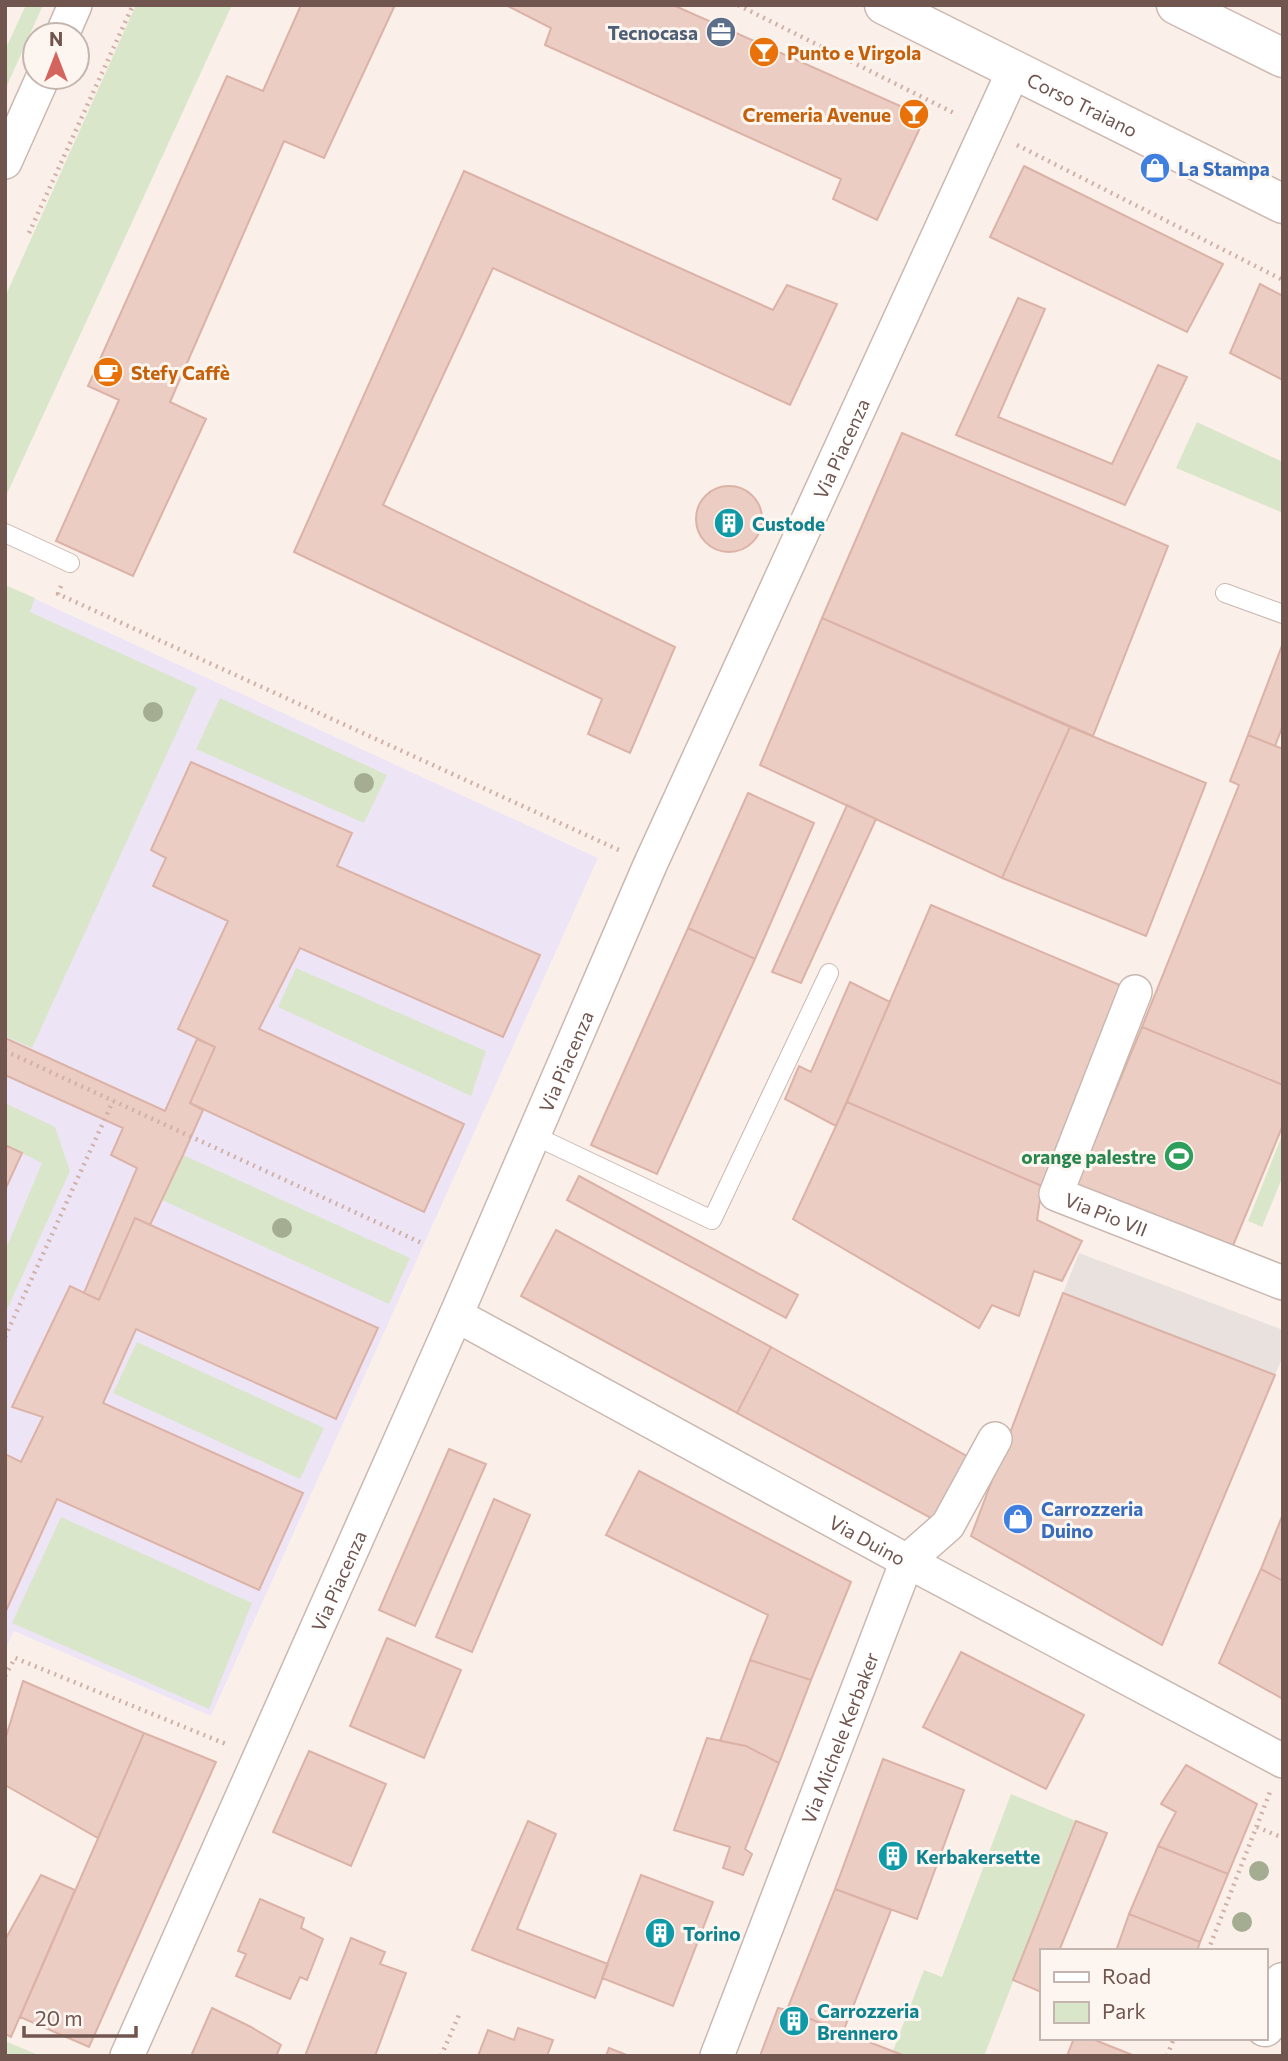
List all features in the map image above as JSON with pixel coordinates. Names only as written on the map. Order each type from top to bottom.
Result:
[{"type":"main road","name":"Corso Traiano","points":[[884,5],[1283,204]]},
{"type":"main road","points":[[1177,5],[1283,58]]},
{"type":"main road","points":[[1267,2022],[1283,1982]]},
{"type":"main road","points":[[1266,2056],[1283,2015]]},
{"type":"street","name":"Via Piacenza","points":[[127,2056],[456,1315],[650,864],[1014,70]]},
{"type":"street","points":[[5,162],[37,91]]},
{"type":"street","name":"Via Pio VII","points":[[1135,992],[1056,1194],[1283,1283]]},
{"type":"street","name":"Via Duino","points":[[456,1315],[907,1561],[1283,1761]]},
{"type":"street","name":"Via Michele Kerbaker","points":[[717,2056],[907,1561],[948,1525],[995,1439]]},
{"type":"lane","points":[[5,533],[70,563]]},
{"type":"lane","points":[[1225,593],[1283,614]]},
{"type":"lane","points":[[533,1135],[712,1220],[829,972]]},
{"type":"path","points":[[29,233],[133,5]]},
{"type":"path","points":[[70,563],[58,594],[650,864]]},
{"type":"path","points":[[5,1051],[424,1244]]},
{"type":"path","points":[[5,1337],[113,1101]]},
{"type":"path","points":[[5,1676],[15,1658],[259,1758]]},
{"type":"path","points":[[1209,1949],[1266,1803]]},
{"type":"path","points":[[1256,1828],[1283,1838]]},
{"type":"path","points":[[441,2056],[459,2015]]},
{"type":"shaded area","points":[[5,585],[598,858],[211,1716],[14,1631],[5,1650]]},
{"type":"shaded area","points":[[1079,1253],[1283,1330],[1283,1356],[1275,1375],[1063,1293]]},
{"type":"green space","points":[[26,5],[43,5],[36,21],[21,21],[21,54],[5,90],[5,50]]},
{"type":"green space","points":[[136,5],[232,5],[5,498],[5,297]]},
{"type":"green space","points":[[1197,422],[1283,462],[1283,513],[1176,468]]},
{"type":"green space","points":[[5,585],[35,598],[30,612],[197,688],[32,1048],[5,1036]]},
{"type":"green space","points":[[220,698],[387,775],[364,823],[196,749]]},
{"type":"green space","points":[[296,968],[486,1051],[471,1096],[278,1007]]},
{"type":"green space","points":[[5,1103],[55,1127],[70,1171],[5,1314],[5,1243],[8,1244],[42,1163],[5,1145]]},
{"type":"green space","points":[[1283,1133],[1283,1176],[1262,1227],[1248,1221]]},
{"type":"green space","points":[[183,1155],[410,1258],[389,1304],[162,1200]]},
{"type":"green space","points":[[137,1342],[324,1428],[300,1479],[113,1393]]},
{"type":"green space","points":[[61,1517],[252,1603],[209,1709],[12,1623]]},
{"type":"green space","points":[[1011,1794],[1076,1821],[984,2056],[905,2056],[893,2051],[924,1970],[942,1977]]},
{"type":"green space","points":[[5,2041],[41,2056],[5,2056]]},
{"type":"building","points":[[301,5],[395,5],[324,158],[284,141],[170,402],[206,419],[133,576],[56,541],[119,400],[88,386],[227,76],[263,91]]},
{"type":"building","points":[[506,5],[673,5],[925,117],[877,220],[833,199],[841,179],[545,45],[551,28]]},
{"type":"building","points":[[1024,166],[1223,264],[1187,332],[990,237]]},
{"type":"building","points":[[464,171],[773,310],[787,285],[837,304],[790,405],[493,268],[383,505],[675,647],[630,753],[588,734],[602,699],[294,552]]},
{"type":"building","points":[[1260,284],[1283,296],[1283,380],[1230,353]]},
{"type":"building","points":[[1018,298],[1045,309],[998,417],[1112,464],[1158,365],[1187,377],[1125,505],[956,435]]},
{"type":"building","points":[[902,433],[1168,546],[1093,736],[822,618]]},
{"type":"building","name":"Custode","points":[[729,486],[742,489],[752,496],[759,506],[762,519],[759,532],[752,542],[742,549],[729,552],[716,549],[706,542],[699,532],[696,519],[699,506],[706,496],[716,489]]},
{"type":"building","points":[[822,618],[1070,727],[1002,878],[760,765]]},
{"type":"building","points":[[1283,643],[1283,725],[1275,746],[1248,735]]},
{"type":"building","points":[[1070,727],[1206,783],[1146,936],[1002,878]]},
{"type":"building","points":[[1248,735],[1283,749],[1283,1085],[1142,1027],[1239,785],[1230,781]]},
{"type":"building","points":[[191,762],[352,833],[337,866],[540,955],[503,1037],[300,948],[259,1029],[464,1124],[424,1212],[190,1103],[215,1047],[178,1029],[228,921],[153,886],[166,858],[151,850]]},
{"type":"building","points":[[748,793],[814,823],[755,959],[688,928]]},
{"type":"building","points":[[847,805],[876,819],[801,983],[772,972]]},
{"type":"building","points":[[931,905],[1127,988],[1042,1186],[847,1102]]},
{"type":"building","points":[[688,928],[755,959],[657,1174],[591,1145]]},
{"type":"building","points":[[850,982],[890,1002],[836,1126],[785,1099],[799,1066],[811,1072]]},
{"type":"building","name":"orange palestre","points":[[1142,1027],[1283,1085],[1283,1125],[1232,1248],[1075,1187]]},
{"type":"building","points":[[5,1038],[165,1111],[197,1039],[215,1047],[190,1103],[203,1110],[183,1155],[150,1225],[135,1218],[99,1300],[84,1293],[137,1168],[111,1155],[123,1128],[5,1075]]},
{"type":"building","points":[[847,1102],[1042,1186],[1037,1220],[1082,1241],[1062,1281],[1034,1271],[1019,1316],[992,1305],[979,1328],[793,1219]]},
{"type":"building","points":[[5,1145],[22,1153],[5,1190]]},
{"type":"building","points":[[579,1176],[798,1295],[786,1318],[567,1200]]},
{"type":"building","points":[[135,1218],[378,1328],[336,1419],[136,1329],[103,1403],[303,1493],[259,1590],[57,1499],[5,1613],[5,1454],[21,1462],[43,1417],[12,1407],[70,1286],[99,1300]]},
{"type":"building","points":[[556,1230],[771,1347],[737,1413],[521,1296]]},
{"type":"building","points":[[1063,1293],[1275,1375],[1162,1645],[971,1536]]},
{"type":"building","points":[[771,1347],[972,1459],[940,1523],[737,1413]]},
{"type":"building","points":[[449,1449],[486,1464],[415,1626],[379,1610]]},
{"type":"building","points":[[639,1471],[851,1582],[811,1680],[750,1660],[768,1615],[606,1535]]},
{"type":"building","points":[[494,1499],[530,1515],[472,1652],[436,1637]]},
{"type":"building","points":[[1283,1514],[1283,1581],[1261,1569]]},
{"type":"building","points":[[1261,1569],[1283,1581],[1283,1699],[1219,1663]]},
{"type":"building","points":[[387,1638],[461,1670],[424,1758],[350,1726]]},
{"type":"building","points":[[961,1652],[1084,1715],[1046,1789],[923,1727]]},
{"type":"building","points":[[750,1660],[811,1680],[779,1763],[746,1746],[720,1741]]},
{"type":"building","points":[[23,1681],[144,1733],[98,1838],[5,1785],[5,1740]]},
{"type":"building","points":[[144,1733],[216,1762],[89,2047],[20,2017]]},
{"type":"building","points":[[707,1738],[746,1746],[779,1763],[745,1849],[752,1854],[743,1875],[723,1868],[730,1847],[674,1830]]},
{"type":"building","points":[[309,1751],[386,1784],[351,1866],[273,1832]]},
{"type":"building","name":"Kerbakersette","points":[[883,1759],[964,1790],[917,1919],[835,1889]]},
{"type":"building","points":[[1186,1765],[1257,1804],[1228,1874],[1158,1846],[1176,1812],[1161,1804]]},
{"type":"building","points":[[528,1821],[556,1834],[517,1929],[608,1964],[595,1998],[472,1950]]},
{"type":"building","points":[[1076,1821],[1107,1833],[1060,1949],[1040,1949],[1040,1992],[1013,1980]]},
{"type":"building","points":[[1158,1846],[1228,1874],[1200,1942],[1129,1914]]},
{"type":"building","points":[[41,1875],[75,1890],[11,2037],[5,2034],[5,1940]]},
{"type":"building","name":"Torino","points":[[641,1875],[713,1902],[673,2006],[602,1978]]},
{"type":"building","points":[[835,1889],[891,1910],[843,2032],[787,2010]]},
{"type":"building","points":[[260,1899],[304,1918],[301,1928],[323,1939],[307,1980],[300,1977],[290,1999],[236,1976],[246,1954],[238,1951]]},
{"type":"building","points":[[1129,1914],[1200,1942],[1198,1949],[1117,1949]]},
{"type":"building","points":[[351,1938],[385,1952],[380,1964],[406,1973],[375,2056],[305,2056]]},
{"type":"building","points":[[212,2008],[281,2045],[276,2056],[191,2056]]},
{"type":"building","name":"Carrozzeria Brennero","points":[[778,2008],[787,2010],[905,2056],[760,2056]]},
{"type":"building","points":[[518,2028],[553,2040],[547,2056],[478,2056],[488,2030],[514,2040]]},
{"type":"building","points":[[1073,2040],[1095,2040],[1135,2056],[1067,2056]]},
{"type":"building","points":[[609,2048],[629,2056],[606,2056]]},
{"type":"place","name":"Tecnocasa","points":[[721,32]]},
{"type":"place","name":"Punto e Virgola","points":[[764,52]]},
{"type":"place","name":"Cremeria Avenue","points":[[914,114]]},
{"type":"place","name":"La Stampa","points":[[1155,168]]},
{"type":"place","name":"Stefy Caffè","points":[[108,372]]},
{"type":"place","name":"Custode","points":[[729,523]]},
{"type":"place","name":"orange palestre","points":[[1179,1156]]},
{"type":"place","name":"Carrozzeria Duino","points":[[1018,1519]]},
{"type":"place","name":"Kerbakersette","points":[[893,1856]]},
{"type":"place","name":"Torino","points":[[660,1933]]},
{"type":"place","name":"Carrozzeria Brennero","points":[[794,2021]]}]
